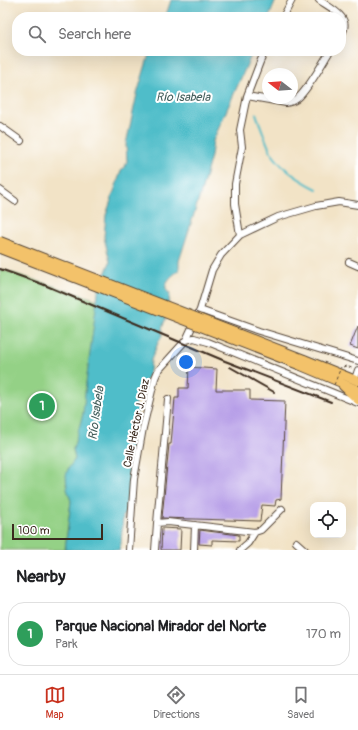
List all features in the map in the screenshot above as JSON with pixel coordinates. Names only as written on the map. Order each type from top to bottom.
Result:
[{"type":"main road","points":[[0,241],[302,362],[337,384],[358,401]]},
{"type":"main road","points":[[0,249],[302,362],[356,380]]},
{"type":"main road","points":[[337,384],[358,390]]},
{"type":"street","points":[[286,12],[292,0]]},
{"type":"street","points":[[320,0],[334,12]]},
{"type":"street","points":[[240,235],[235,204],[235,184],[242,147],[240,130],[247,96],[263,56]]},
{"type":"street","points":[[247,96],[286,103],[292,102],[303,93],[327,56]]},
{"type":"street","points":[[0,126],[21,140]]},
{"type":"street","points":[[0,190],[15,201]]},
{"type":"street","name":"Calle Héctor J. Díaz","points":[[129,550],[134,479],[143,428],[155,378],[158,371],[186,340],[200,310],[212,270],[221,255],[240,235],[278,217],[316,206],[339,202],[358,205]]},
{"type":"street","points":[[349,262],[358,266]]},
{"type":"street","points":[[200,310],[259,332],[358,361]]},
{"type":"street","points":[[186,340],[194,338],[208,342],[358,401]]},
{"type":"street","points":[[356,380],[358,370]]},
{"type":"street","points":[[155,550],[168,399]]},
{"type":"street","points":[[157,523],[168,522],[255,532],[261,530],[282,509]]},
{"type":"street","points":[[194,550],[195,525]]},
{"type":"street","points":[[240,550],[248,544],[255,532]]},
{"type":"street","points":[[296,542],[305,550]]},
{"type":"path","points":[[337,384],[341,367],[346,366]]},
{"type":"green space","points":[[0,269],[98,300],[82,422],[73,449],[75,459],[66,484],[71,501],[65,550],[0,550]]},
{"type":"water","points":[[171,0],[276,0],[271,12],[167,12]]},
{"type":"water","name":"Río Isabela","points":[[148,56],[251,56],[213,141],[211,156],[202,189],[179,261],[179,270],[166,284],[167,291],[170,294],[162,329],[162,336],[151,360],[150,371],[139,396],[135,401],[135,405],[138,408],[135,421],[135,437],[129,457],[134,471],[130,505],[123,516],[121,544],[119,550],[65,550],[71,501],[67,489],[66,475],[75,459],[73,449],[83,414],[98,292],[110,262],[104,237],[106,215],[121,171],[125,167],[127,161],[126,144],[137,94]]},
{"type":"building","points":[[358,326],[358,349],[350,346]]},
{"type":"building","points":[[189,367],[217,369],[216,390],[250,390],[250,400],[285,401],[281,499],[276,500],[275,506],[262,505],[260,521],[162,518],[175,398],[179,398],[179,388],[188,388]]},
{"type":"building","points":[[162,528],[181,529],[180,550],[161,550]]},
{"type":"building","points":[[200,530],[239,535],[239,541],[212,540],[212,545],[199,544]]},
{"type":"waterway","points":[[256,114],[271,152],[275,158],[291,174],[317,189]]},
{"type":"railway","points":[[0,269],[42,284],[225,361],[331,402]]},
{"type":"railway","points":[[230,367],[274,392]]},
{"type":"place","name":"Parque Nacional Mirador del Norte","points":[[42,406]]}]
